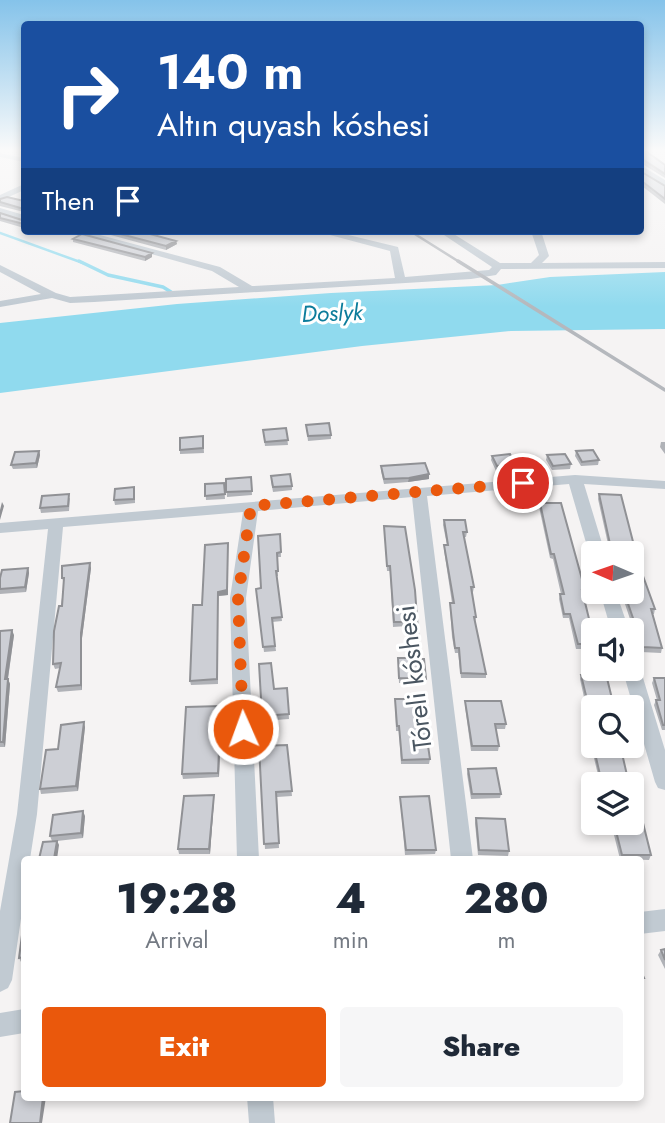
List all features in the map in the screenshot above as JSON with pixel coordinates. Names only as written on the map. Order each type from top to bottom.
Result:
[{"type":"street","points":[[0,211],[21,217]]},
{"type":"street","points":[[89,235],[216,269],[251,290]]},
{"type":"street","points":[[337,235],[395,249],[400,279]]},
{"type":"street","points":[[449,235],[498,266],[665,265]]},
{"type":"street","points":[[535,264],[544,256],[537,235]]},
{"type":"street","points":[[0,268],[52,295],[70,300],[471,276],[492,273],[498,266]]},
{"type":"street","points":[[0,304],[52,295]]},
{"type":"street","points":[[575,479],[593,541]]},
{"type":"street","points":[[0,528],[575,479],[665,485]]},
{"type":"street","name":"Tóreli kóshesi","points":[[419,491],[462,856]]},
{"type":"street","points":[[248,856],[238,598],[251,506]]},
{"type":"street","points":[[0,980],[27,814],[56,522]]},
{"type":"street","points":[[635,681],[665,782]]},
{"type":"street","points":[[644,923],[665,920]]},
{"type":"street","points":[[0,1025],[21,1022]]},
{"type":"street","points":[[260,1101],[261,1123]]},
{"type":"water","name":"Doslyk","points":[[665,272],[665,329],[511,331],[362,346],[0,393],[0,323],[177,304],[497,285],[550,277]]},
{"type":"building","points":[[21,201],[21,208],[0,202]]},
{"type":"building","points":[[0,213],[21,220],[21,223],[0,218]]},
{"type":"building","points":[[86,235],[152,253],[145,257],[73,239]]},
{"type":"building","points":[[124,235],[154,235],[176,241],[166,246]]},
{"type":"building","points":[[329,423],[331,435],[308,436],[306,425]]},
{"type":"building","points":[[286,428],[288,440],[265,442],[263,430]]},
{"type":"building","points":[[203,436],[203,448],[180,450],[180,438]]},
{"type":"building","points":[[593,450],[599,460],[582,462],[576,451]]},
{"type":"building","points":[[39,451],[36,463],[11,465],[15,452]]},
{"type":"building","points":[[510,454],[515,465],[497,466],[492,456]]},
{"type":"building","points":[[565,454],[571,464],[553,466],[547,455]]},
{"type":"building","points":[[425,463],[429,474],[409,478],[384,479],[381,466]]},
{"type":"building","points":[[290,474],[292,486],[273,487],[271,476]]},
{"type":"building","points":[[251,477],[252,491],[226,492],[226,479]]},
{"type":"building","points":[[224,483],[225,494],[205,496],[205,484]]},
{"type":"building","points":[[134,487],[134,499],[114,500],[115,489]]},
{"type":"building","points":[[69,494],[68,506],[40,508],[42,496]]},
{"type":"building","points":[[599,494],[621,495],[633,541],[609,541]]},
{"type":"building","points":[[540,503],[561,503],[581,576],[581,604],[585,604],[589,618],[581,618],[581,644],[578,644],[570,614],[564,614],[560,594],[564,594],[554,554],[551,554]]},
{"type":"building","points":[[444,520],[465,520],[467,532],[463,532],[474,587],[471,587],[474,617],[486,674],[461,673],[459,648],[455,648],[453,632],[450,603],[454,603],[444,545],[448,545]]},
{"type":"building","points":[[384,526],[405,527],[415,590],[420,659],[424,659],[426,679],[399,678],[398,658],[408,658],[407,622],[394,622]]},
{"type":"building","points":[[280,534],[281,552],[277,553],[276,571],[282,617],[272,618],[275,646],[263,647],[256,589],[261,588],[258,536]]},
{"type":"building","points":[[228,543],[227,590],[218,592],[217,679],[190,681],[193,605],[202,605],[205,545]]},
{"type":"building","points":[[90,563],[81,633],[81,685],[56,687],[61,663],[53,664],[54,631],[59,606],[62,606],[62,566]]},
{"type":"building","points":[[28,568],[25,587],[0,589],[2,570]]},
{"type":"building","points":[[644,579],[655,609],[651,609],[662,648],[644,647],[644,618],[633,618],[628,604],[644,604]]},
{"type":"building","points":[[12,630],[5,679],[8,679],[3,742],[0,742],[0,631]]},
{"type":"building","points":[[271,663],[274,689],[287,688],[289,714],[262,716],[259,664]]},
{"type":"building","points":[[654,678],[665,678],[665,725],[656,700],[660,700]]},
{"type":"building","points":[[582,681],[608,681],[611,695],[586,695]]},
{"type":"building","points":[[395,699],[421,699],[430,759],[402,760]]},
{"type":"building","points":[[465,701],[501,701],[506,724],[495,724],[499,746],[472,746]]},
{"type":"building","points":[[221,706],[218,773],[182,774],[186,707]]},
{"type":"building","points":[[84,722],[76,786],[40,789],[46,750],[58,749],[61,725]]},
{"type":"building","points":[[287,745],[292,791],[276,792],[279,843],[264,844],[259,746]]},
{"type":"building","points":[[596,758],[623,758],[626,772],[599,772]]},
{"type":"building","points":[[496,768],[501,794],[472,794],[468,769]]},
{"type":"building","points":[[214,795],[209,849],[178,849],[184,796]]},
{"type":"building","points":[[429,796],[436,850],[406,850],[400,797]]},
{"type":"building","points":[[83,811],[81,833],[50,836],[53,815]]},
{"type":"building","points":[[476,818],[505,819],[509,851],[479,850]]},
{"type":"building","points":[[644,827],[651,855],[622,855],[617,835],[644,835]]},
{"type":"building","points":[[57,841],[54,856],[40,856],[43,842]]},
{"type":"building","points":[[21,1091],[21,1101],[43,1101],[40,1123],[10,1123],[15,1092]]},
{"type":"waterway","points":[[0,233],[83,263]]},
{"type":"waterway","points":[[79,261],[108,275],[163,287],[171,292]]},
{"type":"railway","points":[[416,235],[461,263]]},
{"type":"railway","points":[[458,261],[665,390]]},
{"type":"route","points":[[243,729],[238,598],[251,506],[523,483]]}]
